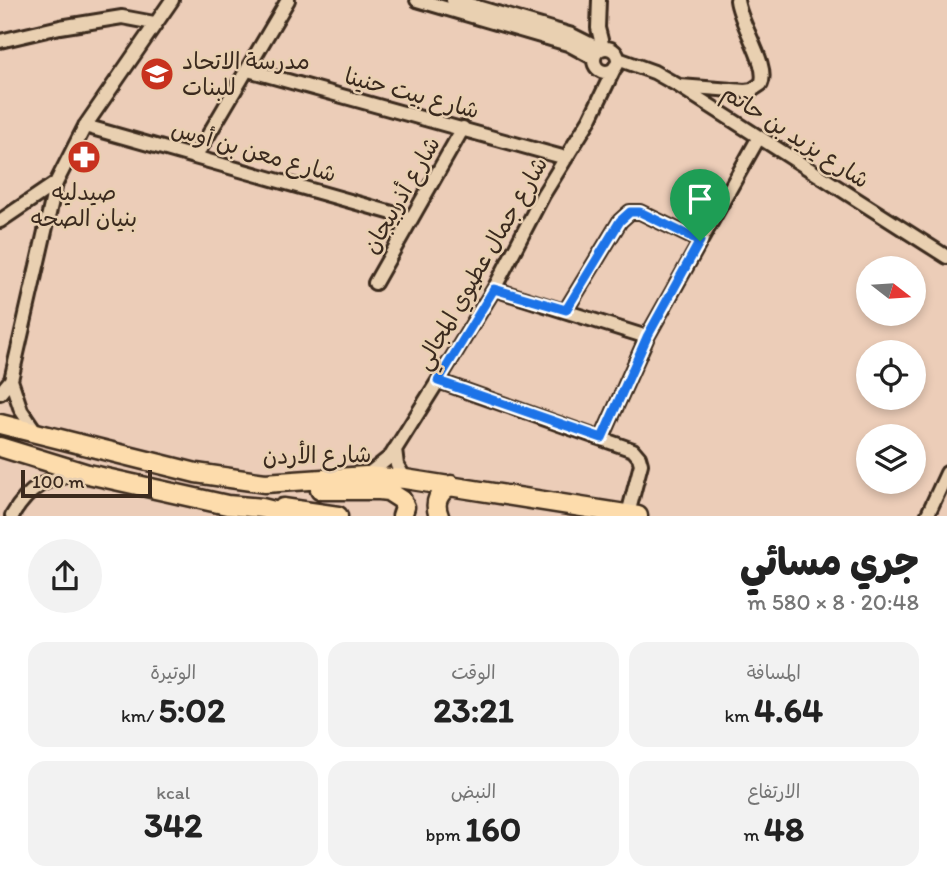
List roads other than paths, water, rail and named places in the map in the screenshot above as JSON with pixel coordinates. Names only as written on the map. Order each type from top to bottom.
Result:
[{"type":"highway","name":"شارع الأردن","points":[[0,424],[196,473],[265,483],[366,476],[451,485],[633,515]]},
{"type":"highway","points":[[0,447],[88,474],[257,512],[294,516]]},
{"type":"highway","points":[[265,483],[296,491],[379,490],[396,494],[405,511]]},
{"type":"highway","points":[[439,516],[436,504],[439,496],[451,485]]},
{"type":"highway","points":[[257,512],[280,507],[338,516]]},
{"type":"street","points":[[0,393],[11,380],[56,183],[85,126],[172,0]]},
{"type":"street","points":[[196,156],[288,0]]},
{"type":"street","points":[[453,0],[572,35],[599,51]]},
{"type":"street","points":[[431,2],[568,44],[599,51],[613,50],[616,63],[606,72],[595,66],[599,51],[599,0]]},
{"type":"street","points":[[679,86],[745,91],[761,84],[764,70],[742,23],[737,0]]},
{"type":"street","points":[[0,41],[60,27],[122,17],[154,23]]},
{"type":"street","name":"شارع يزيد بن حاتم","points":[[616,63],[654,72],[679,86],[947,257]]},
{"type":"street","name":"شارع جمال عطيوي المجالي","points":[[366,476],[395,449],[494,289],[543,195],[590,119],[616,63]]},
{"type":"street","name":"شارع بيت حنينا","points":[[248,70],[566,158]]},
{"type":"street","name":"شارع جمال عطيوي المجالي","points":[[599,96],[601,71]]},
{"type":"street","name":"شارع معن بن أوس","points":[[85,126],[410,218]]},
{"type":"street","name":"شارع أذربيجان","points":[[375,283],[463,128]]},
{"type":"street","points":[[602,438],[647,337],[759,136]]},
{"type":"street","points":[[0,221],[56,183]]},
{"type":"street","points":[[566,310],[620,221],[630,212],[640,212],[700,241]]},
{"type":"street","points":[[494,289],[647,337]]},
{"type":"street","points":[[11,380],[21,410],[38,435]]},
{"type":"street","points":[[438,381],[633,450],[641,464],[633,515]]},
{"type":"street","points":[[395,449],[397,465],[405,480]]},
{"type":"street","points":[[927,516],[947,473]]},
{"type":"street","points":[[12,516],[29,492],[41,483],[56,477],[88,474]]},
{"type":"place","name":"مدرسة الاتحاد للبنات","points":[[157,74]]},
{"type":"place","name":"صيدليه بنيان الصحه","points":[[84,157]]}]
